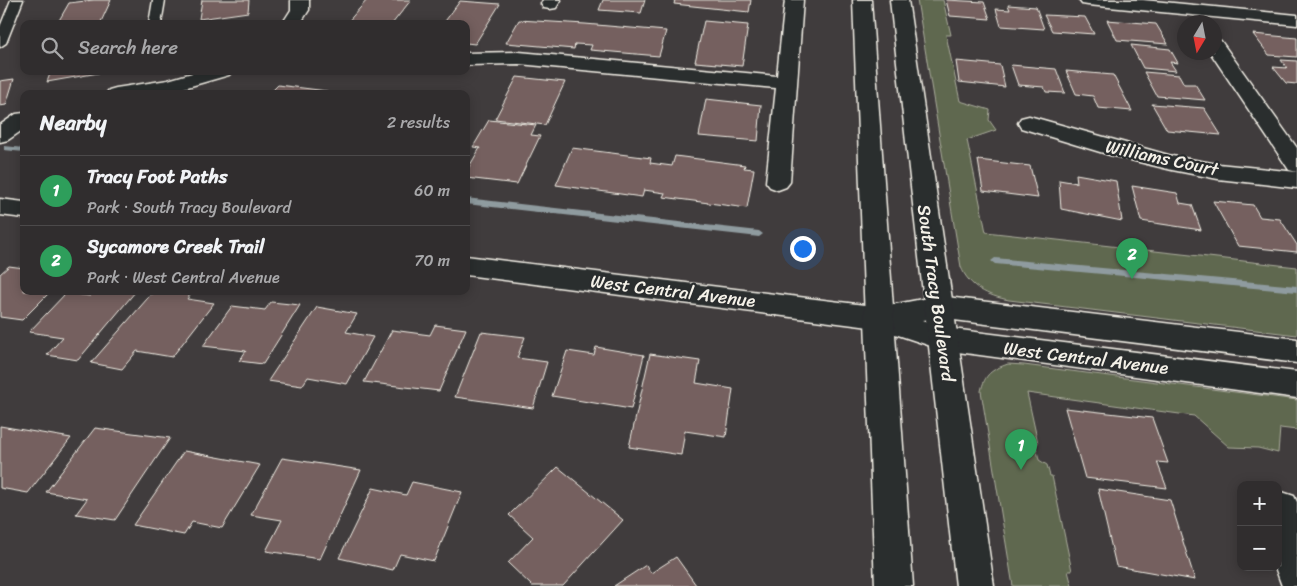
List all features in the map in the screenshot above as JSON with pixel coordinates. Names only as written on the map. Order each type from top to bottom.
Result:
[{"type":"street","points":[[294,20],[300,10],[300,0]]},
{"type":"street","points":[[778,182],[794,0]]},
{"type":"street","points":[[862,0],[894,586]]},
{"type":"street","name":"South Tracy Boulevard","points":[[899,0],[975,586]]},
{"type":"street","points":[[1088,0],[1297,20]]},
{"type":"street","points":[[1222,57],[1297,165]]},
{"type":"street","points":[[470,59],[519,58],[787,83]]},
{"type":"street","points":[[143,90],[170,86],[208,75]]},
{"type":"street","points":[[0,135],[20,122]]},
{"type":"street","name":"Williams Court","points":[[1029,123],[1114,149],[1174,164],[1236,174],[1297,180]]},
{"type":"street","points":[[0,207],[20,210]]},
{"type":"street","name":"West Central Avenue","points":[[470,266],[879,317],[943,339],[1297,385]]},
{"type":"street","name":"West Central Avenue","points":[[879,317],[938,307],[1297,351]]},
{"type":"street","points":[[1282,508],[1297,578]]},
{"type":"lane","points":[[0,43],[17,0]]},
{"type":"lane","points":[[156,20],[159,0]]},
{"type":"green space","points":[[917,0],[943,0],[951,35],[946,35],[960,101],[990,110],[989,120],[996,130],[967,140],[986,232],[1297,267],[1297,335],[1009,300],[980,290],[974,285],[964,274],[961,267]]},
{"type":"green space","points":[[1008,364],[1297,400],[1297,430],[1280,428],[1278,453],[1258,448],[1229,447],[1194,416],[1027,393],[1038,443],[1036,446],[1039,460],[1047,465],[1050,476],[1052,476],[1072,571],[1068,571],[1072,586],[1013,586],[981,391],[990,373]]},
{"type":"building","points":[[111,0],[102,20],[59,20],[69,3]]},
{"type":"building","points":[[202,0],[249,0],[248,12],[199,19]]},
{"type":"building","points":[[367,0],[411,0],[395,20],[350,20]]},
{"type":"building","points":[[603,0],[645,0],[641,13],[599,10]]},
{"type":"building","points":[[675,0],[751,0],[749,12],[674,4]]},
{"type":"building","points":[[946,0],[984,2],[990,19],[950,16]]},
{"type":"building","points":[[460,1],[500,4],[475,44],[470,43],[470,20],[446,20]]},
{"type":"building","points":[[1008,5],[1036,7],[1044,29],[1001,26],[996,9],[1010,10]]},
{"type":"building","points":[[1044,15],[1085,17],[1094,34],[1052,31]]},
{"type":"building","points":[[519,20],[666,31],[659,56],[590,50],[592,45],[575,44],[574,49],[506,43]]},
{"type":"building","points":[[1107,20],[1156,24],[1168,44],[1117,40]]},
{"type":"building","points":[[704,21],[748,25],[742,66],[695,62]]},
{"type":"building","points":[[1253,34],[1297,38],[1297,57],[1269,55]]},
{"type":"building","points":[[1131,45],[1170,49],[1178,63],[1170,62],[1176,71],[1143,68]]},
{"type":"building","points":[[1281,60],[1297,61],[1297,84],[1286,83],[1273,67],[1287,68]]},
{"type":"building","points":[[956,61],[1000,65],[1005,87],[959,82]]},
{"type":"building","points":[[1011,65],[1056,69],[1065,93],[1046,92],[1044,87],[1018,85]]},
{"type":"building","points":[[1066,71],[1113,75],[1132,111],[1098,108],[1093,96],[1076,94]]},
{"type":"building","points":[[1144,72],[1179,75],[1184,84],[1195,84],[1205,100],[1157,96]]},
{"type":"building","points":[[50,75],[87,75],[47,82]]},
{"type":"building","points":[[517,77],[565,82],[545,125],[495,119]]},
{"type":"building","points":[[14,79],[6,105],[0,106],[0,81]]},
{"type":"building","points":[[278,85],[319,90],[273,90]]},
{"type":"building","points":[[706,99],[761,105],[758,141],[699,136]]},
{"type":"building","points":[[1152,104],[1204,108],[1221,135],[1167,130]]},
{"type":"building","points":[[489,120],[536,125],[531,135],[540,136],[517,184],[470,178],[470,165],[480,148],[473,147]]},
{"type":"building","points":[[572,148],[651,158],[650,163],[672,166],[675,156],[745,165],[744,168],[754,169],[747,208],[663,197],[665,193],[644,190],[642,197],[556,185]]},
{"type":"building","points":[[978,160],[1030,166],[1038,198],[983,191]]},
{"type":"building","points":[[1076,174],[1116,181],[1122,221],[1061,209],[1059,180],[1077,183]]},
{"type":"building","points":[[1132,186],[1177,193],[1180,203],[1192,205],[1201,230],[1141,221]]},
{"type":"building","points":[[1213,201],[1253,205],[1260,217],[1280,219],[1297,245],[1297,252],[1238,246]]},
{"type":"building","points":[[9,266],[20,267],[20,295],[47,295],[22,320],[0,317],[0,274]]},
{"type":"building","points":[[64,295],[133,295],[78,360],[47,355],[63,337],[29,332]]},
{"type":"building","points":[[150,295],[190,295],[187,299],[214,303],[172,357],[137,351],[122,369],[91,363]]},
{"type":"building","points":[[271,302],[300,305],[263,364],[239,361],[246,351],[203,346],[232,306],[265,310]]},
{"type":"building","points":[[317,307],[357,314],[346,332],[373,337],[347,384],[308,377],[302,386],[268,381]]},
{"type":"building","points":[[435,325],[466,329],[439,391],[364,382],[392,330],[430,335]]},
{"type":"building","points":[[481,332],[525,337],[517,358],[547,362],[533,408],[455,397]]},
{"type":"building","points":[[596,347],[644,355],[631,409],[552,396],[567,351],[594,355]]},
{"type":"building","points":[[650,354],[700,361],[696,383],[733,389],[726,437],[685,431],[681,455],[629,447]]},
{"type":"building","points":[[1065,408],[1152,418],[1168,463],[1157,462],[1167,488],[1085,478]]},
{"type":"building","points":[[0,426],[71,438],[28,493],[0,488]]},
{"type":"building","points":[[95,428],[170,438],[115,520],[76,514],[87,499],[46,492]]},
{"type":"building","points":[[184,451],[260,465],[222,528],[192,522],[184,535],[133,525]]},
{"type":"building","points":[[282,458],[361,470],[320,559],[266,551],[282,520],[251,515]]},
{"type":"building","points":[[558,467],[623,520],[563,586],[532,586],[508,563],[533,537],[509,515]]},
{"type":"building","points":[[412,482],[462,492],[434,561],[400,554],[393,570],[339,558],[373,488],[406,495]]},
{"type":"building","points":[[1098,489],[1170,500],[1195,580],[1116,566]]},
{"type":"building","points":[[676,557],[696,585],[614,586],[646,565],[651,573]]},
{"type":"waterway","points":[[7,148],[20,150]]},
{"type":"waterway","points":[[470,201],[759,234]]},
{"type":"waterway","points":[[995,261],[1297,289]]},
{"type":"place","name":"Sycamore Creek Trail","points":[[1132,279]]},
{"type":"place","name":"Tracy Foot Paths","points":[[1021,470]]}]
